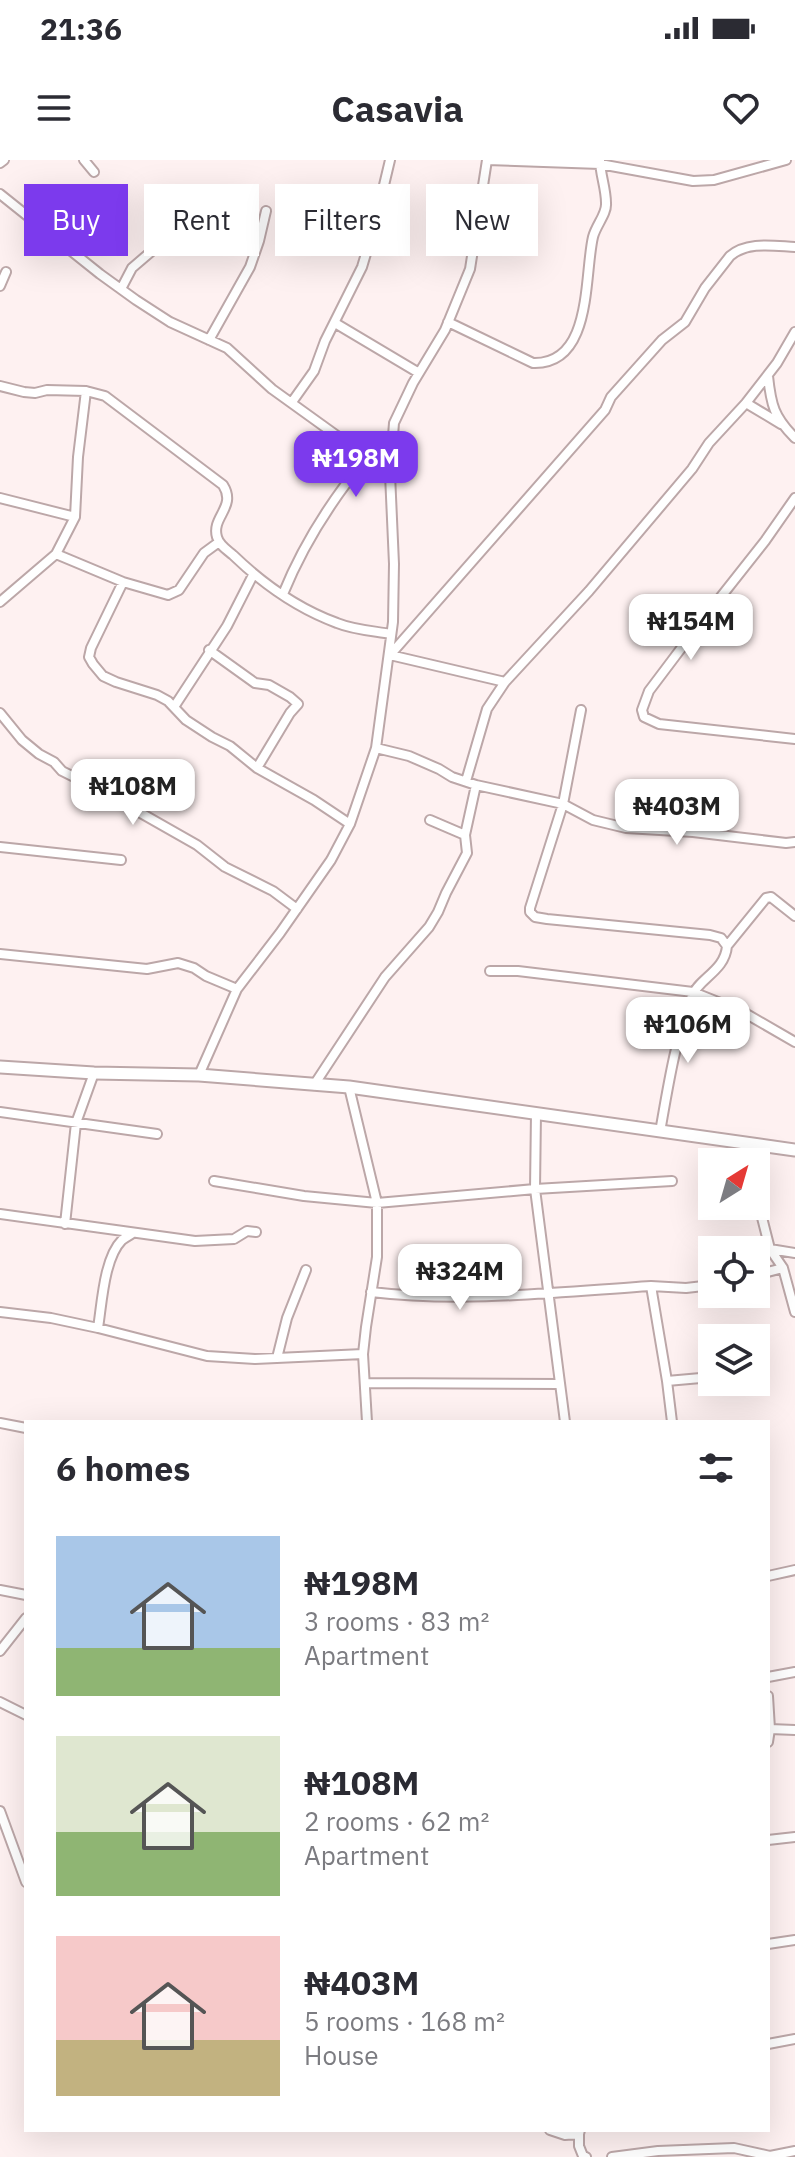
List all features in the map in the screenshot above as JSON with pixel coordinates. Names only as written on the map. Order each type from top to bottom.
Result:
[{"type":"street","points":[[84,160],[94,172]]},
{"type":"street","points":[[292,402],[314,371],[325,341],[362,267],[390,160]]},
{"type":"street","points":[[199,1075],[237,989],[331,860],[350,824],[376,748],[390,655],[394,564],[390,474],[394,423],[448,322],[470,269],[487,160],[600,162],[693,181],[714,180],[754,164],[786,160]]},
{"type":"street","points":[[448,322],[533,363],[552,360],[567,350],[581,321],[593,235],[607,207],[600,162]]},
{"type":"street","points":[[0,194],[121,289],[170,322],[227,348],[256,377],[390,474]]},
{"type":"street","points":[[209,340],[250,267],[266,211]]},
{"type":"street","points":[[390,655],[605,410],[611,397],[662,340],[685,322],[705,288],[730,256],[749,247],[795,247]]},
{"type":"street","points":[[121,289],[132,268],[146,256]]},
{"type":"street","points":[[0,286],[6,272]]},
{"type":"street","points":[[335,323],[419,373]]},
{"type":"street","points":[[466,781],[487,709],[505,682],[589,591],[692,469],[709,443],[768,375],[795,332]]},
{"type":"street","points":[[768,375],[778,421],[795,438]]},
{"type":"street","points":[[0,386],[35,393],[47,390],[86,391],[105,396],[223,485],[228,493],[227,503],[216,525],[216,534],[219,542],[253,575],[338,624],[391,634]]},
{"type":"street","points":[[0,602],[56,554],[75,517],[86,391]]},
{"type":"street","points":[[746,403],[785,427]]},
{"type":"street","points":[[283,594],[297,560],[367,457]]},
{"type":"street","points":[[0,498],[75,517]]},
{"type":"street","points":[[795,498],[649,691],[642,710],[644,717],[659,724],[795,739]]},
{"type":"street","points":[[56,554],[161,595],[174,594],[204,553],[219,542]]},
{"type":"street","points":[[174,707],[227,626],[253,575]]},
{"type":"street","points":[[123,582],[89,657],[103,676],[168,701],[186,720],[230,746],[257,768],[350,824]]},
{"type":"street","points":[[209,650],[255,683],[269,685],[298,704],[257,768]]},
{"type":"street","points":[[390,655],[505,682]]},
{"type":"street","points":[[581,710],[563,804],[530,912],[535,917],[710,935],[721,938],[727,946]]},
{"type":"street","points":[[0,713],[22,740],[62,771],[197,845],[225,867],[273,891],[297,909]]},
{"type":"street","points":[[376,748],[409,756],[476,785],[563,804],[593,820],[626,828],[795,842]]},
{"type":"street","points":[[314,1085],[385,977],[429,927],[438,912],[467,853],[465,835],[476,785]]},
{"type":"street","points":[[430,820],[465,835]]},
{"type":"street","points":[[0,847],[121,860]]},
{"type":"street","points":[[660,1132],[673,1058],[693,992],[711,976],[723,960],[727,946],[766,898],[777,900],[795,916]]},
{"type":"street","points":[[0,954],[147,969],[178,963],[237,989]]},
{"type":"street","points":[[490,971],[533,972],[693,992],[743,1012],[795,1042]]},
{"type":"street","points":[[0,1067],[199,1075],[349,1087],[795,1150]]},
{"type":"street","points":[[65,1224],[76,1123],[94,1073]]},
{"type":"street","points":[[349,1087],[377,1203],[377,1257],[363,1354],[367,1420]]},
{"type":"street","points":[[0,1112],[157,1134]]},
{"type":"street","points":[[536,1113],[535,1189],[565,1420]]},
{"type":"street","points":[[744,1143],[745,1148]]},
{"type":"street","points":[[214,1181],[304,1196],[377,1203],[672,1181]]},
{"type":"street","points":[[0,1214],[195,1241],[234,1239],[247,1231],[256,1232]]},
{"type":"street","points":[[98,1328],[112,1255],[122,1240],[133,1233]]},
{"type":"street","points":[[770,1249],[795,1253]]},
{"type":"street","points":[[770,1249],[783,1268],[795,1312]]},
{"type":"street","points":[[770,1271],[783,1268]]},
{"type":"street","points":[[277,1358],[287,1318],[306,1270]]},
{"type":"street","points":[[371,1292],[444,1297],[651,1286],[698,1287]]},
{"type":"street","points":[[651,1286],[672,1420]]},
{"type":"street","points":[[0,1312],[51,1318],[207,1356],[255,1359],[363,1354]]},
{"type":"street","points":[[667,1381],[698,1378]]},
{"type":"street","points":[[365,1383],[559,1384]]},
{"type":"street","points":[[0,1423],[24,1428]]},
{"type":"street","points":[[770,1576],[795,1570]]},
{"type":"street","points":[[0,1590],[24,1595]]},
{"type":"street","points":[[0,1651],[24,1621]]},
{"type":"street","points":[[770,1677],[795,1672]]},
{"type":"street","points":[[0,1702],[24,1714]]},
{"type":"street","points":[[770,1729],[795,1730]]},
{"type":"street","points":[[0,1811],[24,1877]]},
{"type":"street","points":[[770,1840],[795,1837]]},
{"type":"street","points":[[770,1944],[795,1940]]},
{"type":"street","points":[[770,2044],[795,2039]]},
{"type":"street","points":[[556,2132],[565,2135],[579,2132],[579,2146],[586,2157]]},
{"type":"street","points":[[612,2157],[658,2151],[734,2148],[770,2156],[795,2151]]}]
